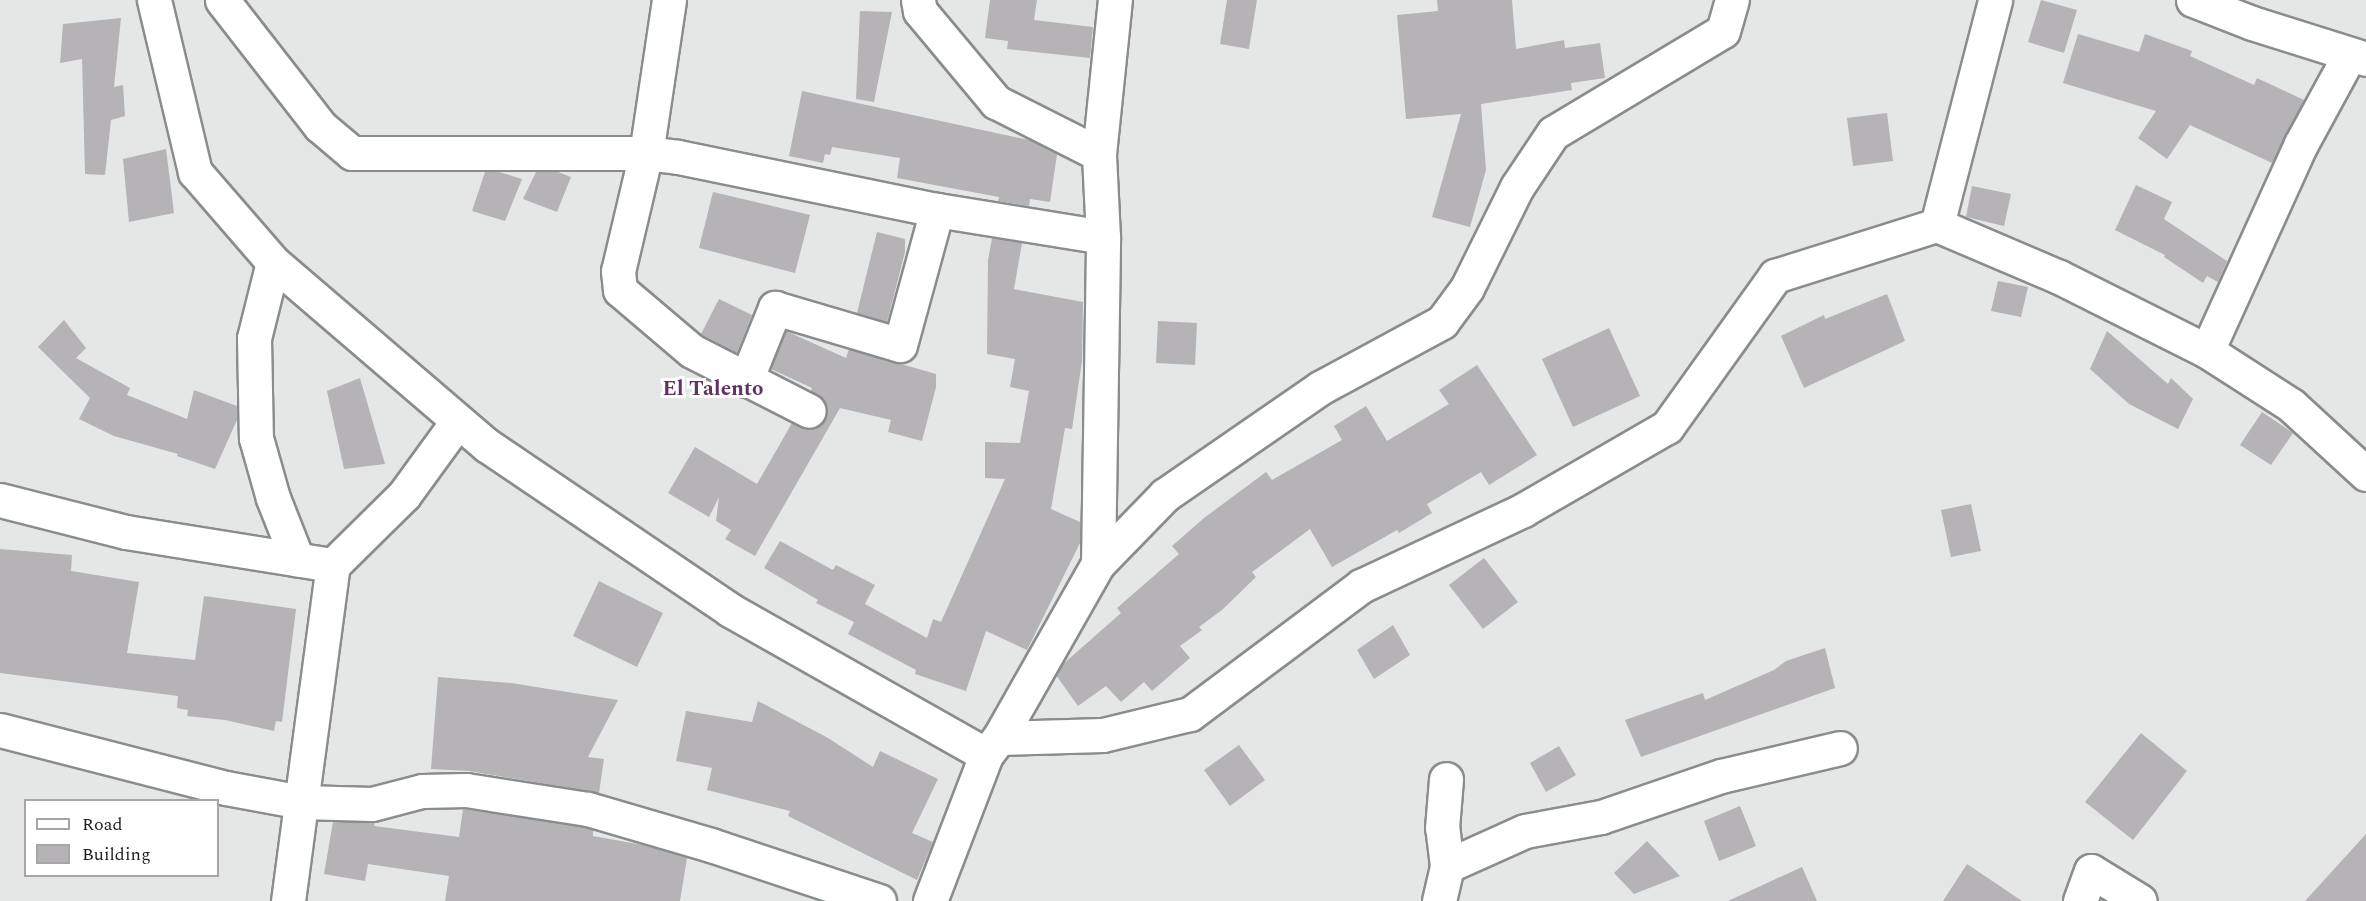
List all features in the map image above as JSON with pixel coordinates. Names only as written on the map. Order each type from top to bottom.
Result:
[{"type":"street","points":[[154,0],[195,172],[273,262],[457,422],[730,610],[992,746],[1103,735],[1190,714],[1361,586],[1523,510],[1667,427],[1775,276],[1937,225],[2059,277],[2207,351],[2291,405],[2366,474]]},
{"type":"street","points":[[222,0],[320,126],[352,153],[646,153],[678,157],[937,210],[1103,237]]},
{"type":"street","points":[[669,0],[646,153],[618,271],[621,290],[692,351],[809,411]]},
{"type":"street","points":[[918,0],[920,11],[996,102],[1099,154]]},
{"type":"street","points":[[1098,564],[1103,237],[1099,154],[1116,0]]},
{"type":"street","points":[[930,901],[992,746],[1098,564],[1175,488],[1320,388],[1442,322],[1467,288],[1517,187],[1553,133],[1723,31],[1732,0]]},
{"type":"street","points":[[1937,225],[1995,0]]},
{"type":"street","points":[[2193,0],[2358,56],[2301,144],[2207,351]]},
{"type":"street","points":[[746,380],[775,308],[900,345],[937,210]]},
{"type":"street","points":[[273,262],[254,339],[255,438],[273,498],[297,559]]},
{"type":"street","points":[[288,901],[333,565],[404,495],[457,422]]},
{"type":"street","points":[[0,500],[126,532],[333,565]]},
{"type":"street","points":[[0,730],[226,788],[302,802],[372,804],[422,791],[466,790],[588,809],[711,845],[879,901]]},
{"type":"street","points":[[1447,866],[1525,831],[1601,817],[1721,776],[1840,748]]},
{"type":"street","points":[[1439,901],[1447,866],[1442,828],[1446,779]]},
{"type":"street","points":[[2080,901],[2091,871],[2140,901]]},
{"type":"building","points":[[990,0],[1037,0],[1034,20],[1093,27],[1090,58],[1007,49],[1008,41],[985,38]]},
{"type":"building","points":[[1227,0],[1257,0],[1249,49],[1220,44]]},
{"type":"building","points":[[1437,0],[1512,0],[1516,49],[1564,40],[1565,48],[1600,43],[1605,78],[1571,83],[1572,90],[1481,104],[1486,170],[1470,227],[1432,217],[1461,114],[1406,119],[1397,15],[1438,11]]},
{"type":"building","points":[[2041,0],[2077,10],[2064,53],[2028,42]]},
{"type":"building","points":[[860,11],[892,12],[874,102],[856,99]]},
{"type":"building","points":[[121,18],[114,87],[123,85],[125,116],[111,120],[105,175],[85,174],[82,59],[60,63],[63,24]]},
{"type":"building","points":[[2078,34],[2139,52],[2145,34],[2192,51],[2190,56],[2254,85],[2257,78],[2304,100],[2272,163],[2190,125],[2167,159],[2138,138],[2156,111],[2063,83]]},
{"type":"building","points":[[802,91],[1029,140],[1057,154],[1050,202],[1030,199],[1029,206],[998,201],[999,197],[897,178],[900,158],[832,147],[830,155],[825,154],[823,163],[789,156]]},
{"type":"building","points":[[1887,113],[1893,161],[1853,166],[1847,118]]},
{"type":"building","points":[[166,149],[174,213],[129,222],[123,159]]},
{"type":"building","points":[[485,172],[499,172],[522,179],[505,221],[472,211]]},
{"type":"building","points":[[536,172],[558,172],[571,177],[557,212],[523,199]]},
{"type":"building","points":[[2136,185],[2172,202],[2164,219],[2227,261],[2218,282],[2207,276],[2203,283],[2164,257],[2165,255],[2115,230]]},
{"type":"building","points":[[1972,186],[2011,194],[2004,226],[1966,217]]},
{"type":"building","points":[[713,192],[810,215],[795,273],[699,248]]},
{"type":"building","points":[[877,232],[905,239],[905,252],[887,322],[857,313]]},
{"type":"building","points":[[992,238],[1022,243],[1014,289],[1083,302],[1082,361],[1072,429],[1065,428],[1051,509],[1080,522],[1080,543],[1027,650],[986,631],[966,691],[915,674],[916,670],[848,634],[854,622],[816,603],[818,600],[764,568],[780,541],[833,570],[836,565],[875,585],[865,604],[927,638],[933,619],[941,622],[1005,479],[985,478],[985,442],[1020,443],[1029,391],[1010,387],[1015,359],[987,354],[988,260]]},
{"type":"building","points":[[1998,281],[2028,287],[2021,317],[1991,311]]},
{"type":"building","points":[[1887,294],[1905,341],[1804,388],[1781,336],[1824,315],[1825,319]]},
{"type":"building","points":[[719,299],[752,315],[737,353],[701,334]]},
{"type":"building","points":[[64,320],[86,348],[76,358],[130,388],[127,395],[187,419],[194,390],[237,406],[237,420],[215,469],[177,456],[178,454],[114,436],[79,419],[90,398],[38,347]]},
{"type":"building","points":[[1158,321],[1197,323],[1195,365],[1156,363]]},
{"type":"building","points":[[1609,328],[1640,396],[1573,427],[1542,359]]},
{"type":"building","points":[[786,331],[846,358],[849,349],[936,374],[936,387],[922,441],[888,432],[891,420],[840,408],[755,556],[725,539],[731,530],[716,521],[719,497],[709,517],[668,493],[695,447],[757,484],[792,423],[811,430],[819,427],[825,420],[828,411],[825,401],[811,391],[812,388],[771,369]]},
{"type":"building","points":[[2107,331],[2168,384],[2171,378],[2193,399],[2178,429],[2129,404],[2090,369]]},
{"type":"building","points":[[1477,365],[1537,455],[1489,485],[1481,472],[1427,504],[1432,513],[1399,533],[1397,530],[1332,567],[1310,529],[1252,572],[1256,577],[1222,610],[1199,627],[1202,630],[1180,646],[1190,658],[1152,691],[1144,682],[1121,702],[1106,686],[1078,706],[1056,675],[1062,665],[1121,613],[1117,608],[1179,554],[1172,546],[1204,518],[1266,472],[1272,480],[1342,440],[1334,426],[1366,406],[1387,441],[1449,404],[1439,390]]},
{"type":"building","points":[[360,378],[385,464],[344,469],[327,391]]},
{"type":"building","points":[[2262,412],[2293,433],[2271,465],[2240,445]]},
{"type":"building","points":[[1971,504],[1981,551],[1951,557],[1941,510]]},
{"type":"building","points":[[0,549],[72,555],[71,571],[139,582],[127,653],[195,660],[204,596],[296,609],[282,722],[276,721],[274,731],[225,720],[187,716],[188,710],[177,708],[178,696],[0,673]]},
{"type":"building","points":[[1484,558],[1518,602],[1483,629],[1449,585]]},
{"type":"building","points":[[599,581],[663,613],[637,667],[573,636]]},
{"type":"building","points":[[1393,625],[1410,655],[1374,679],[1357,650]]},
{"type":"building","points":[[1825,648],[1835,688],[1641,757],[1625,720],[1703,693],[1705,700],[1774,670],[1786,661]]},
{"type":"building","points":[[438,677],[511,683],[618,700],[588,757],[604,759],[599,793],[469,771],[431,769]]},
{"type":"building","points":[[758,701],[828,738],[873,767],[880,751],[938,779],[912,833],[933,842],[917,880],[788,816],[790,811],[707,790],[712,768],[676,761],[686,711],[752,722]]},
{"type":"building","points":[[2141,733],[2187,771],[2133,840],[2085,802]]},
{"type":"building","points":[[1239,745],[1265,780],[1230,806],[1204,770]]},
{"type":"building","points":[[1559,746],[1576,775],[1546,792],[1530,763]]},
{"type":"building","points":[[1740,806],[1756,846],[1719,861],[1704,821]]},
{"type":"building","points":[[463,809],[584,827],[593,830],[593,836],[643,845],[687,858],[680,901],[445,901],[449,876],[368,864],[365,881],[324,874],[333,822],[375,822],[374,826],[459,837]]},
{"type":"building","points":[[2366,834],[2366,901],[2305,901]]},
{"type":"building","points":[[1647,841],[1680,876],[1634,894],[1614,873]]},
{"type":"building","points":[[1967,864],[2022,901],[1943,901]]},
{"type":"building","points":[[1802,867],[1817,901],[1728,901]]},
{"type":"district","name":"El Talento","points":[[713,389]]}]
